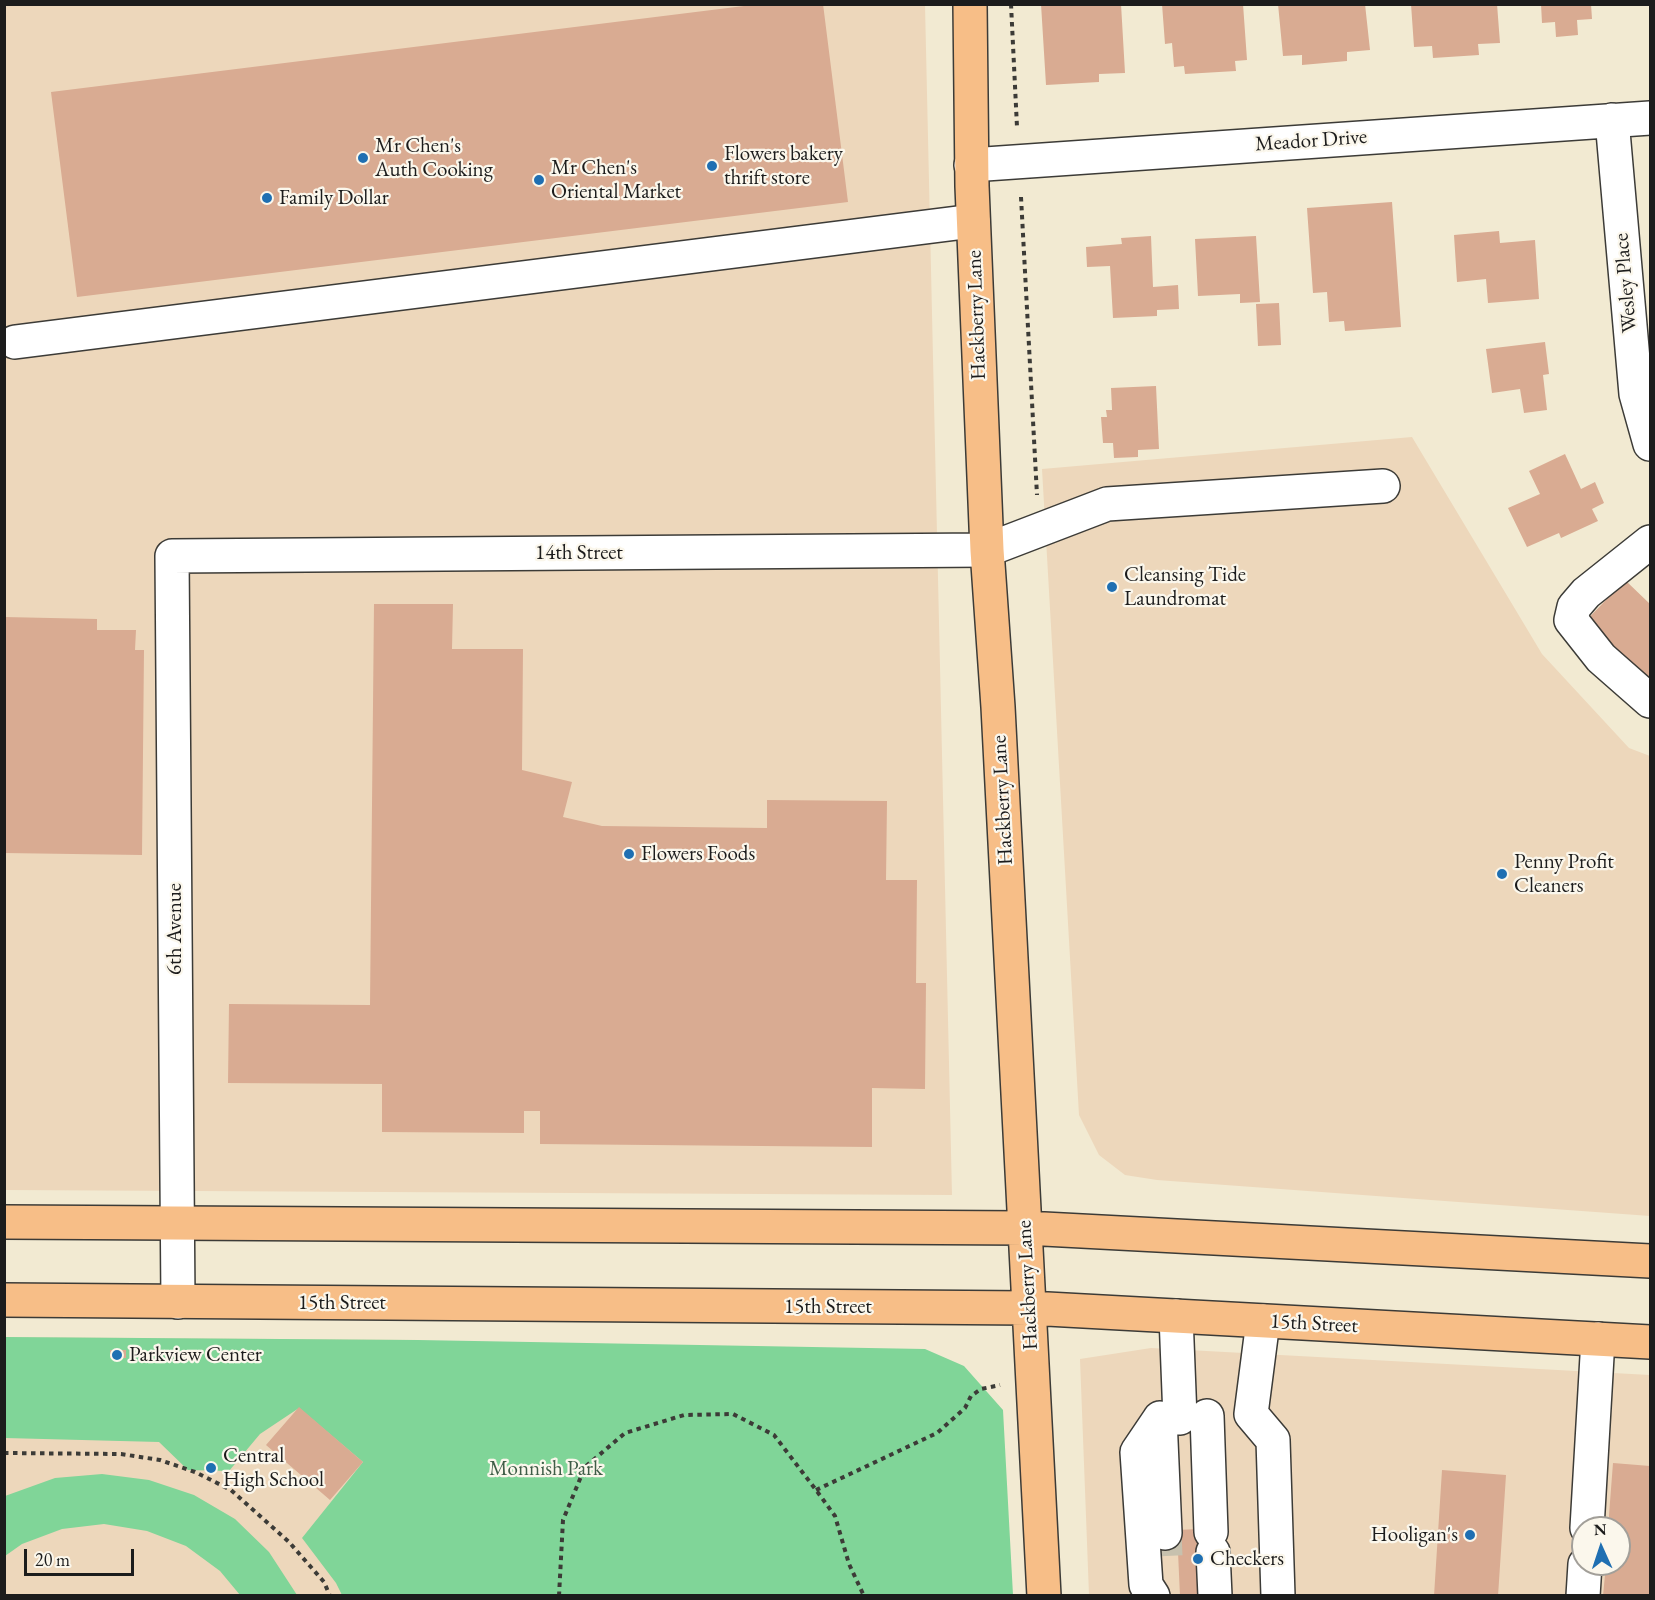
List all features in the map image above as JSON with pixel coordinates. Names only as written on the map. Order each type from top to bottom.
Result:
[{"type":"main road","name":"Hackberry Lane","points":[[970,4],[971,165],[987,550],[1044,1596]]},
{"type":"main road","points":[[4,1222],[1025,1228],[1650,1261]]},
{"type":"main road","name":"15th Street","points":[[4,1300],[1029,1308],[1650,1342]]},
{"type":"street","name":"Meador Drive","points":[[971,165],[1650,118]]},
{"type":"street","name":"Wesley Place","points":[[1612,120],[1636,394],[1650,444]]},
{"type":"street","points":[[15,342],[973,221]]},
{"type":"street","name":"14th Street","points":[[172,556],[987,550],[1107,504],[1383,486]]},
{"type":"street","points":[[1650,542],[1586,593],[1574,607],[1571,620],[1601,658],[1650,701]]},
{"type":"street","name":"6th Avenue","points":[[172,556],[178,1302]]},
{"type":"street","points":[[1176,1316],[1182,1417],[1212,1542],[1215,1596]]},
{"type":"street","points":[[1263,1321],[1251,1414],[1273,1440],[1278,1596]]},
{"type":"street","points":[[1588,1516],[1598,1339]]},
{"type":"street","points":[[1153,1596],[1146,1585],[1137,1452],[1182,1417],[1251,1414]]},
{"type":"street","points":[[1168,1596],[1166,1544],[1182,1417]]},
{"type":"street","points":[[1583,1596],[1584,1576]]},
{"type":"path","points":[[1011,4],[1039,531]]},
{"type":"path","points":[[816,1490],[937,1433],[965,1408],[971,1396],[981,1389],[1001,1385]]},
{"type":"path","points":[[559,1596],[563,1520],[585,1467],[625,1433],[684,1415],[733,1414],[774,1435],[835,1516],[849,1564],[864,1596]]},
{"type":"path","points":[[4,1453],[121,1454],[160,1460],[195,1472],[231,1490],[289,1542],[324,1582],[330,1596]]},
{"type":"shaded area","points":[[5,5],[925,5],[952,1195],[5,1190]]},
{"type":"shaded area","points":[[1412,437],[1542,654],[1629,748],[1650,756],[1650,1216],[1157,1180],[1125,1175],[1099,1155],[1079,1115],[1042,469]]},
{"type":"shaded area","name":"Central High School","points":[[5,1337],[418,1340],[416,1595],[5,1596]]},
{"type":"shaded area","points":[[1151,1348],[1650,1375],[1650,1595],[1089,1595],[1080,1359]]},
{"type":"green space","name":"Monnish Park","points":[[5,1337],[418,1340],[925,1349],[964,1366],[1003,1410],[1013,1595],[342,1595],[336,1583],[302,1538],[363,1462],[299,1408],[260,1434],[229,1471],[188,1470],[159,1442],[5,1438]]},
{"type":"green space","points":[[102,1474],[149,1480],[194,1495],[235,1519],[269,1552],[297,1595],[240,1595],[220,1571],[186,1546],[147,1531],[104,1524],[62,1529],[22,1544],[5,1556],[5,1496],[55,1478]]},
{"type":"building","points":[[760,4],[823,4],[848,202],[77,297],[51,92]]},
{"type":"building","points":[[1041,4],[1121,4],[1125,73],[1099,74],[1099,82],[1046,85]]},
{"type":"building","points":[[1162,4],[1243,4],[1247,60],[1235,61],[1236,71],[1185,74],[1184,66],[1174,67],[1172,43],[1165,44]]},
{"type":"building","points":[[1278,4],[1365,4],[1370,50],[1347,52],[1347,61],[1302,65],[1302,55],[1283,56]]},
{"type":"building","points":[[1411,4],[1497,4],[1500,43],[1478,44],[1479,55],[1433,58],[1432,46],[1414,47]]},
{"type":"building","points":[[1541,4],[1591,4],[1592,19],[1577,20],[1578,35],[1556,37],[1555,22],[1542,23]]},
{"type":"building","points":[[1392,202],[1401,327],[1345,331],[1344,321],[1329,322],[1327,292],[1313,293],[1307,208]]},
{"type":"building","points":[[1499,231],[1500,243],[1535,240],[1539,299],[1488,303],[1486,279],[1457,282],[1454,235]]},
{"type":"building","points":[[1151,236],[1153,287],[1178,285],[1179,309],[1157,310],[1157,316],[1113,318],[1110,266],[1087,267],[1086,247],[1122,244],[1121,238]]},
{"type":"building","points":[[1256,236],[1260,302],[1240,303],[1240,294],[1198,296],[1195,239]]},
{"type":"building","points":[[1279,303],[1281,345],[1258,346],[1256,304]]},
{"type":"building","points":[[1545,342],[1549,374],[1543,375],[1547,410],[1524,413],[1520,389],[1492,393],[1486,349]]},
{"type":"building","points":[[1156,386],[1159,449],[1138,450],[1138,457],[1114,458],[1113,443],[1103,443],[1101,417],[1107,417],[1106,410],[1112,410],[1111,388]]},
{"type":"building","points":[[1565,454],[1581,489],[1595,482],[1604,503],[1592,509],[1598,521],[1561,538],[1559,533],[1527,547],[1508,508],[1540,494],[1529,471]]},
{"type":"building","points":[[1625,580],[1650,604],[1650,690],[1580,627]]},
{"type":"building","name":"Flowers Foods","points":[[374,604],[453,604],[452,649],[523,649],[522,770],[572,782],[563,817],[602,826],[767,828],[767,800],[887,801],[886,880],[917,880],[916,983],[926,983],[925,1089],[872,1088],[872,1147],[540,1144],[540,1111],[524,1111],[524,1133],[382,1132],[382,1084],[228,1083],[229,1004],[370,1005]]},
{"type":"building","points":[[4,617],[97,619],[97,630],[136,630],[135,650],[144,650],[142,855],[4,853]]},
{"type":"building","points":[[110,1350],[126,1350],[126,1358],[110,1358]]},
{"type":"building","points":[[299,1407],[363,1462],[330,1500],[266,1445]]},
{"type":"building","points":[[1613,1463],[1650,1466],[1650,1596],[1603,1596],[1605,1576],[1631,1576],[1631,1516],[1609,1516]]},
{"type":"building","name":"Hooligan's","points":[[1442,1470],[1506,1475],[1498,1596],[1434,1596]]},
{"type":"building","points":[[1199,1529],[1203,1596],[1180,1596],[1177,1530]]},
{"type":"tunnel","points":[[1165,1533],[1166,1556]]},
{"type":"place","name":"Mr Chen's Auth Cooking","points":[[363,158]]},
{"type":"place","name":"Flowers bakery thrift store","points":[[712,166]]},
{"type":"place","name":"Mr Chen's Oriental Market","points":[[539,180]]},
{"type":"place","name":"Family Dollar","points":[[267,198]]},
{"type":"place","name":"Cleansing Tide Laundromat","points":[[1112,587]]},
{"type":"place","name":"Flowers Foods","points":[[629,854]]},
{"type":"place","name":"Penny Profit Cleaners","points":[[1502,874]]},
{"type":"place","name":"Parkview Center","points":[[117,1355]]},
{"type":"place","name":"Central High School","points":[[211,1468]]},
{"type":"place","name":"Hooligan's","points":[[1470,1535]]},
{"type":"place","name":"Checkers","points":[[1198,1559]]}]
